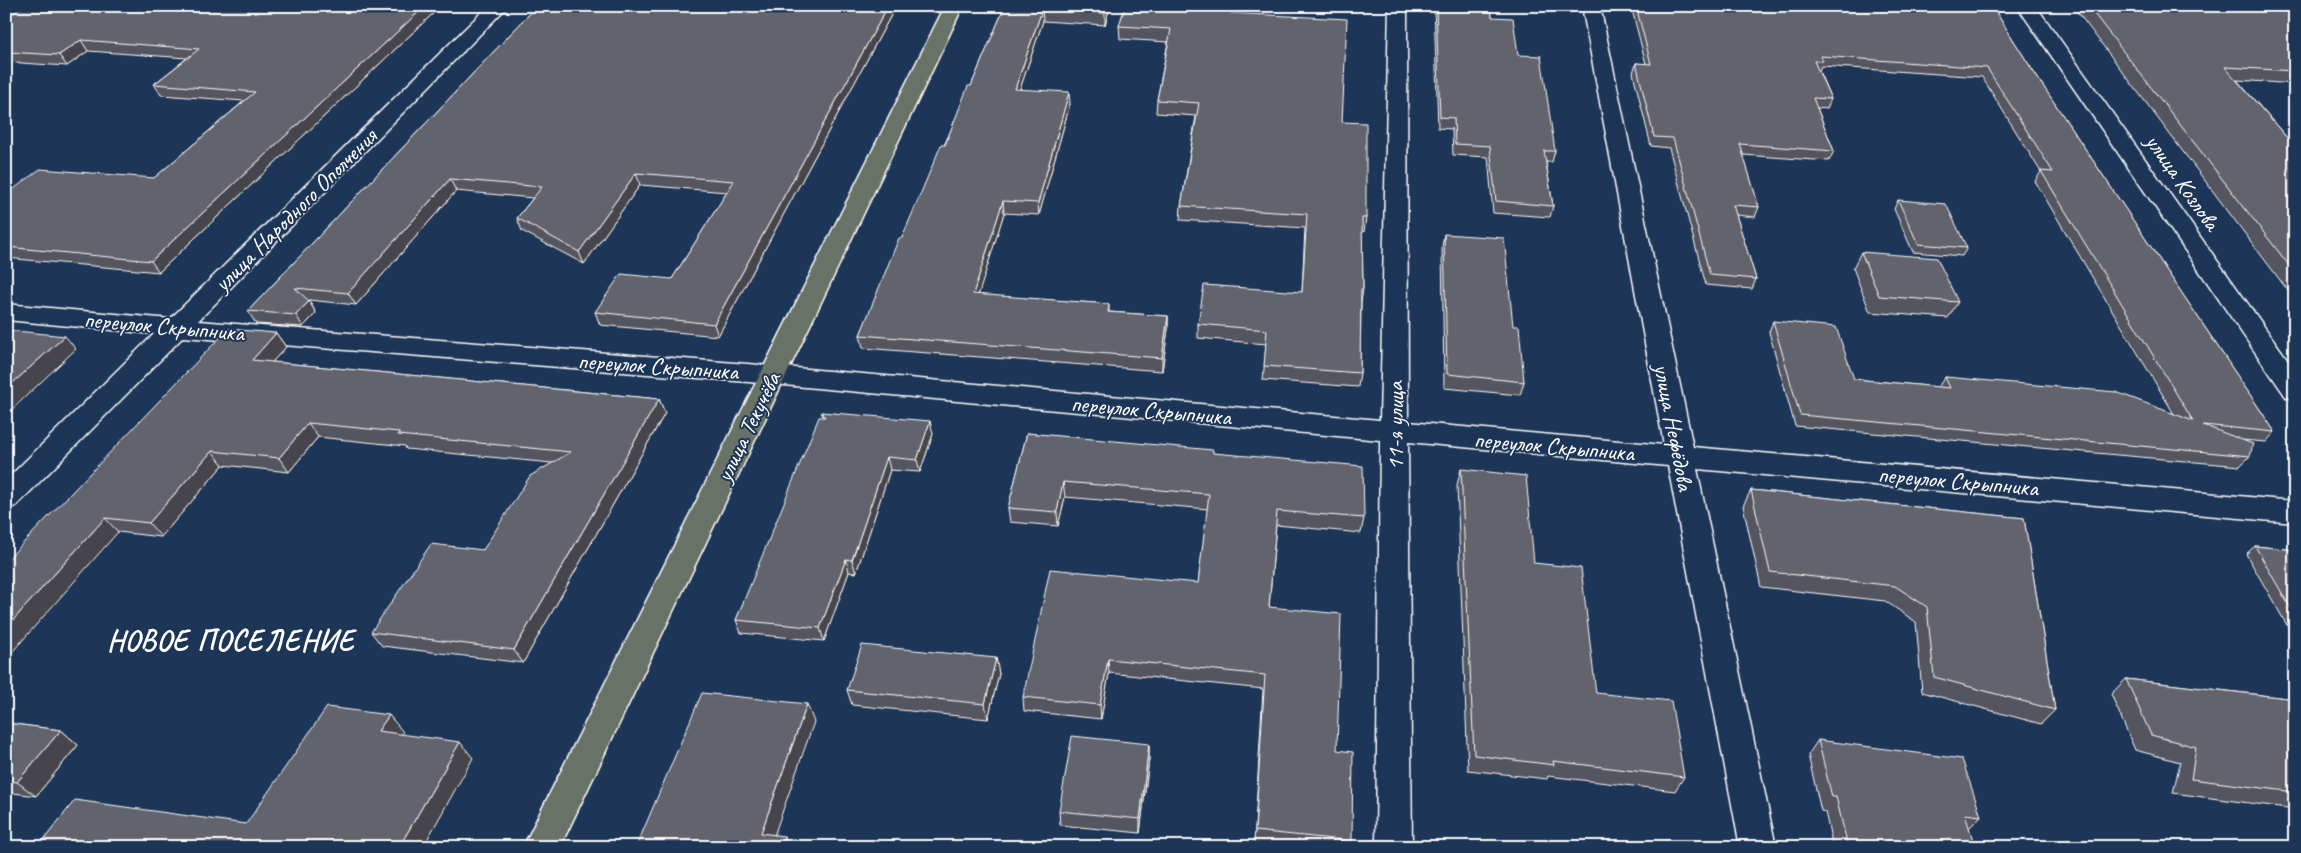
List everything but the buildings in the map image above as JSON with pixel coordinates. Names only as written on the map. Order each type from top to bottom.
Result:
[{"type":"main road","name":"улица Текучёва","points":[[540,847],[954,6]]},
{"type":"street","name":"улица Народного Ополчения","points":[[6,498],[499,6]]},
{"type":"street","name":"11-я улица","points":[[1394,847],[1394,432],[1398,6]]},
{"type":"street","name":"улица Нефёдова","points":[[1591,6],[1758,847]]},
{"type":"street","name":"улица Козлова","points":[[2026,6],[2295,390]]},
{"type":"street","name":"переулок Скрыпника","points":[[6,312],[176,328],[773,375],[2295,512]]},
{"type":"district","name":"НОВОЕ ПОСЕЛЕНИЕ","points":[[231,640]]}]
